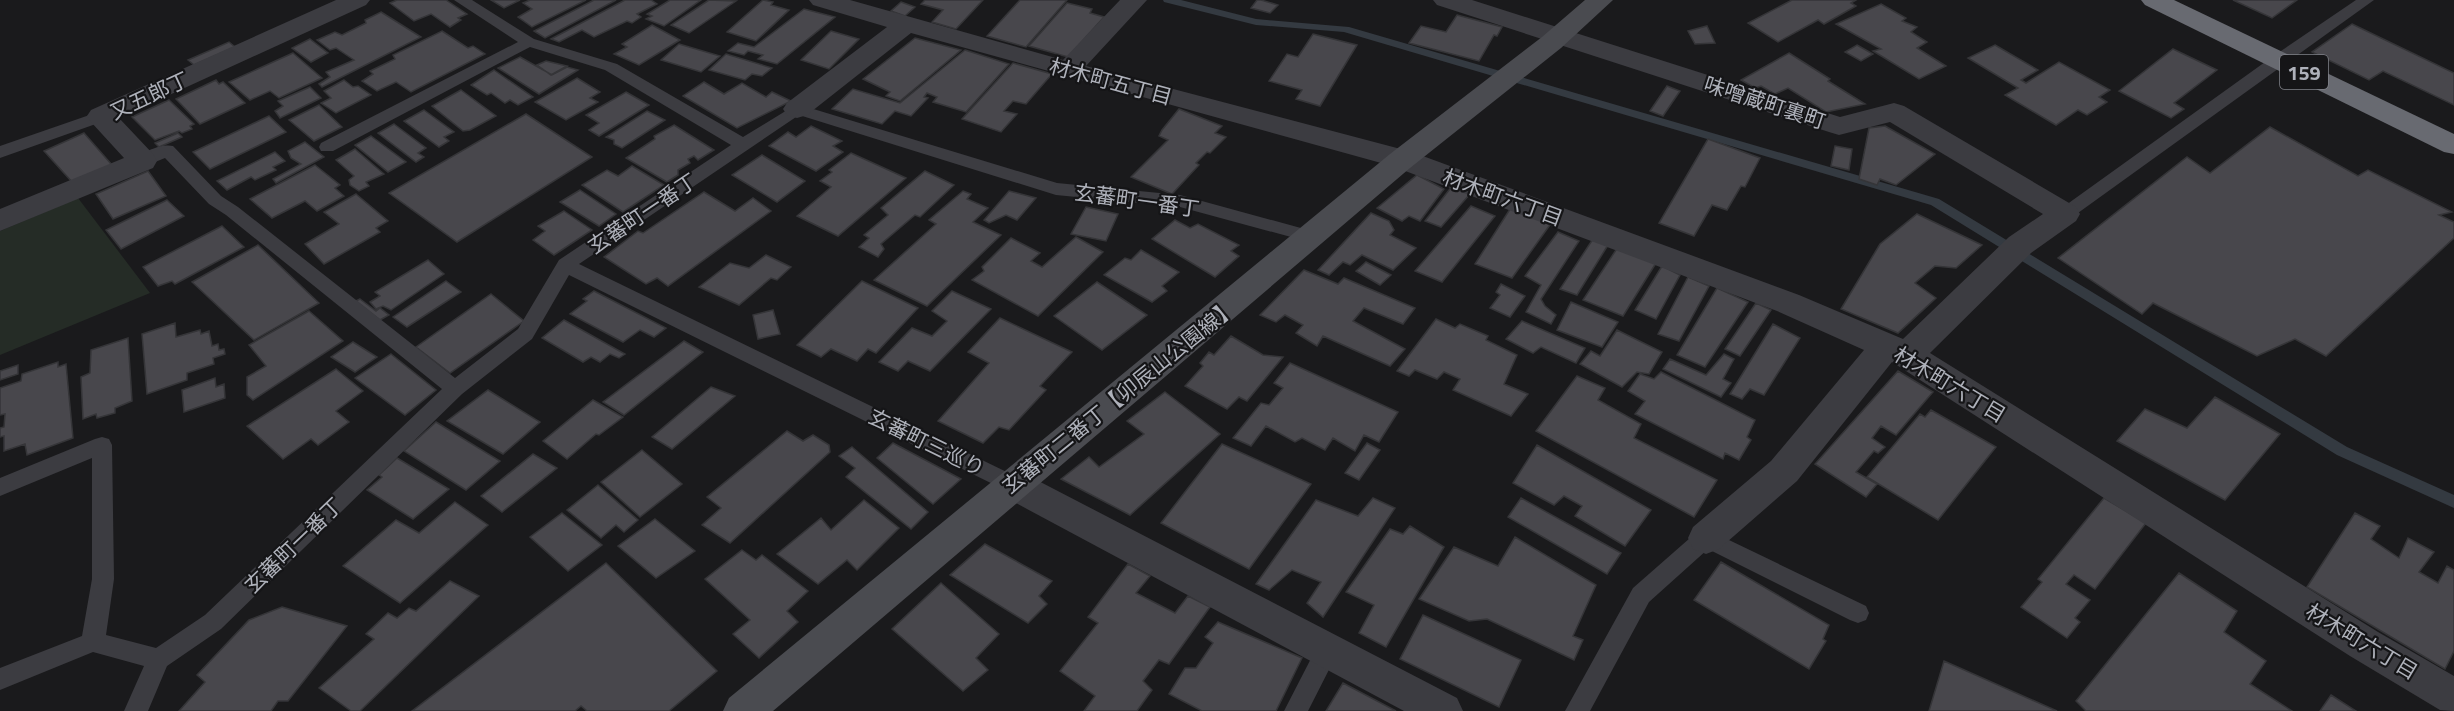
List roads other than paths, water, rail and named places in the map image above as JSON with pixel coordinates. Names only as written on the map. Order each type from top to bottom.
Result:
[{"type":"highway","name":"159","points":[[2154,0],[2454,145]]},
{"type":"street","name":"又五郎丁","points":[[142,161],[101,116],[357,0]]},
{"type":"street","name":"材木町五丁目","points":[[822,0],[1068,70],[1402,159]]},
{"type":"street","points":[[1068,70],[1134,0]]},
{"type":"street","name":"味噌蔵町裏町","points":[[1446,0],[1839,126],[1894,112],[2065,213]]},
{"type":"street","name":"玄蕃町二番丁【卯辰山公園線】","points":[[743,711],[1012,484],[1313,237],[1402,159],[1562,36],[1600,0]]},
{"type":"street","points":[[797,109],[905,25]]},
{"type":"street","name":"材木町六丁目","points":[[1402,159],[1788,303],[1897,350],[2354,637],[2454,697]]},
{"type":"street","points":[[0,221],[142,161]]},
{"type":"street","points":[[1706,538],[1784,471],[1897,350],[2014,251],[2065,213]]},
{"type":"street","name":"玄蕃町三巡り","points":[[1012,484],[1443,711]]},
{"type":"lane","points":[[462,0],[529,42],[611,67],[742,144]]},
{"type":"lane","points":[[2065,213],[2278,60],[2366,0]]},
{"type":"lane","points":[[327,147],[529,42]]},
{"type":"lane","name":"玄蕃町一番丁","points":[[159,659],[213,622],[455,389],[525,334],[566,266],[742,144],[797,109],[1056,189],[1180,201],[1313,237]]},
{"type":"lane","points":[[0,152],[101,116]]},
{"type":"lane","points":[[142,161],[167,150],[215,200],[232,211],[455,389]]},
{"type":"lane","name":"玄蕃町三巡り","points":[[566,266],[1012,484]]},
{"type":"lane","points":[[0,487],[102,445],[104,579],[93,642]]},
{"type":"lane","points":[[1577,711],[1641,595],[1706,538],[1858,613]]},
{"type":"lane","points":[[0,679],[93,642],[159,659],[136,711]]},
{"type":"lane","points":[[1296,711],[1327,650]]},
{"type":"waterway","points":[[1168,0],[1256,22],[1345,29],[1935,202],[2342,451],[2454,502]]}]
